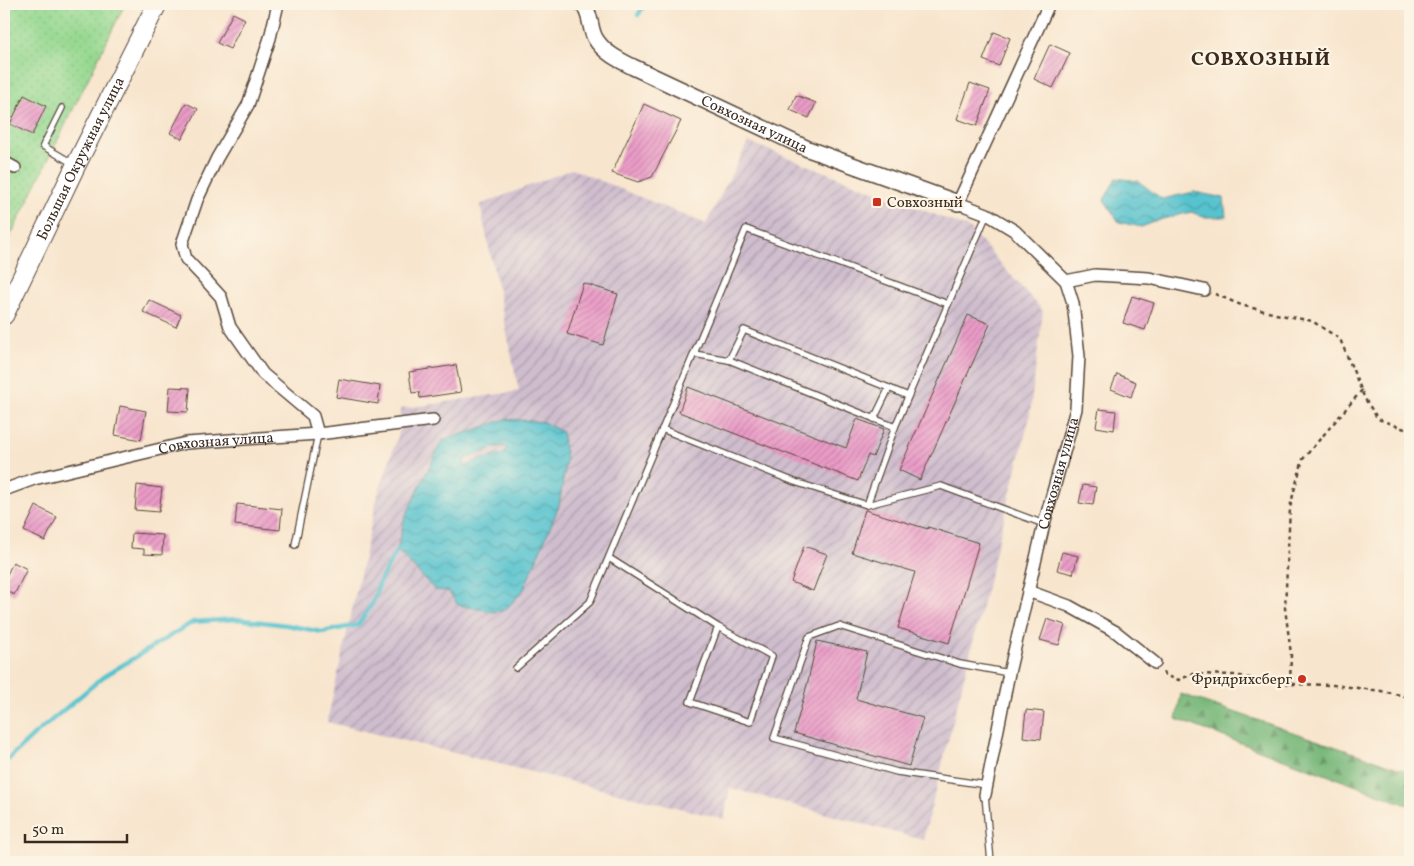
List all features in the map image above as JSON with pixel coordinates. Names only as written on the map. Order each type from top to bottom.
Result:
[{"type":"highway","name":"Большая Окружная улица","points":[[4,316],[76,165],[157,4]]},
{"type":"street","points":[[278,4],[270,38],[248,105],[217,158],[196,200],[182,244],[186,259],[221,297],[230,327],[263,374],[313,416],[318,434]]},
{"type":"street","name":"Совхозная улица","points":[[583,4],[588,10],[595,37],[610,55],[808,149],[987,214],[1015,231],[1066,281],[1073,303],[1079,356],[1076,409],[1044,524],[1009,673],[986,790]]},
{"type":"street","points":[[958,202],[1049,4]]},
{"type":"street","points":[[4,162],[15,168]]},
{"type":"street","points":[[1066,281],[1095,275],[1149,278],[1204,290]]},
{"type":"street","name":"Совхозная улица","points":[[4,490],[34,479],[186,443],[318,434],[433,420]]},
{"type":"street","points":[[1028,592],[1069,606],[1116,632],[1155,663]]},
{"type":"lane","points":[[62,108],[43,146],[76,165]]},
{"type":"lane","points":[[867,505],[895,427],[987,214]]},
{"type":"lane","points":[[516,668],[590,602],[746,229],[948,304]]},
{"type":"lane","points":[[729,360],[744,330],[908,396]]},
{"type":"lane","points":[[694,354],[729,360],[895,427]]},
{"type":"lane","points":[[874,419],[890,388]]},
{"type":"lane","points":[[662,429],[795,482],[867,505],[941,486],[1044,524]]},
{"type":"lane","points":[[296,545],[318,434]]},
{"type":"lane","points":[[609,558],[718,627],[772,656],[750,722],[690,702],[718,627]]},
{"type":"lane","points":[[991,862],[986,790],[897,772],[774,738],[809,637],[839,626],[960,664],[1009,673]]},
{"type":"path","points":[[1204,290],[1241,305],[1312,321],[1340,339],[1365,399],[1378,419],[1410,432]]},
{"type":"path","points":[[1290,684],[1291,654],[1285,608],[1290,508],[1294,491],[1303,459],[1362,390]]},
{"type":"path","points":[[1155,663],[1166,676],[1180,680],[1192,674],[1236,675],[1263,681],[1333,685],[1410,697]]},
{"type":"shaded area","points":[[748,142],[969,228],[1043,311],[1029,420],[923,840],[730,788],[724,819],[327,722],[378,494],[400,430],[400,409],[519,391],[480,205],[572,169],[706,224]]},
{"type":"green space","points":[[4,4],[125,4],[4,249]]},
{"type":"green space","points":[[1181,694],[1410,772],[1410,806],[1176,719]]},
{"type":"water","points":[[1116,178],[1138,181],[1162,199],[1194,192],[1224,198],[1226,217],[1205,217],[1191,212],[1141,227],[1119,222],[1104,200]]},
{"type":"water","points":[[506,419],[543,422],[562,432],[566,460],[559,506],[523,591],[505,610],[494,612],[458,605],[448,591],[435,590],[397,550],[405,517],[442,441]],"holes":[[[504,446],[507,448],[504,454],[480,460],[466,466],[463,460],[493,448]]]},
{"type":"building","points":[[233,13],[245,19],[230,49],[217,43]]},
{"type":"building","points":[[994,32],[1010,38],[999,66],[983,60]]},
{"type":"building","points":[[1050,44],[1070,53],[1053,88],[1034,79]]},
{"type":"building","points":[[970,83],[990,90],[977,126],[957,119]]},
{"type":"building","points":[[24,95],[46,106],[32,135],[10,124]]},
{"type":"building","points":[[796,95],[816,103],[809,118],[790,110]]},
{"type":"building","points":[[186,103],[198,109],[182,139],[170,133]]},
{"type":"building","points":[[644,104],[681,121],[652,177],[638,182],[612,173]]},
{"type":"building","points":[[583,283],[618,294],[603,345],[567,334]]},
{"type":"building","points":[[1132,296],[1154,303],[1145,330],[1123,323]]},
{"type":"building","points":[[149,300],[181,315],[176,327],[143,312]]},
{"type":"building","points":[[968,315],[990,324],[920,480],[899,470]]},
{"type":"building","points":[[456,365],[461,392],[420,398],[419,392],[412,393],[409,372]]},
{"type":"building","points":[[1117,374],[1136,382],[1131,397],[1111,389]]},
{"type":"building","points":[[339,379],[380,386],[378,404],[336,397]]},
{"type":"building","points":[[170,387],[190,388],[188,412],[168,411]]},
{"type":"building","points":[[688,387],[846,448],[857,419],[884,429],[873,457],[868,455],[858,481],[679,412]]},
{"type":"building","points":[[120,406],[146,411],[141,440],[115,435]]},
{"type":"building","points":[[1099,409],[1116,411],[1114,430],[1096,427]]},
{"type":"building","points":[[137,485],[162,488],[159,512],[135,510]]},
{"type":"building","points":[[1083,485],[1096,487],[1093,505],[1079,503]]},
{"type":"building","points":[[237,504],[282,509],[280,530],[235,525]]},
{"type":"building","points":[[36,506],[57,517],[45,541],[24,531]]},
{"type":"building","points":[[865,510],[979,543],[949,643],[898,628],[915,572],[852,553]]},
{"type":"building","points":[[132,533],[163,535],[162,555],[144,554],[144,549],[131,548]]},
{"type":"building","points":[[804,546],[827,554],[813,591],[791,582]]},
{"type":"building","points":[[1062,552],[1078,556],[1073,574],[1057,570]]},
{"type":"building","points":[[13,562],[27,569],[14,595],[4,589],[4,581]]},
{"type":"building","points":[[1047,619],[1065,625],[1059,645],[1040,640]]},
{"type":"building","points":[[817,641],[867,652],[856,699],[923,718],[909,766],[794,733]]},
{"type":"building","points":[[1026,710],[1044,712],[1041,739],[1023,737]]},
{"type":"waterway","points":[[638,15],[645,4]]},
{"type":"waterway","points":[[4,763],[103,677],[193,622],[237,619],[287,625],[322,632],[358,625],[373,602],[380,581],[397,550],[402,548]]},
{"type":"place","name":"Совхозный","points":[[877,202]]},
{"type":"place","name":"Фридрихсберг","points":[[1302,679]]},
{"type":"district","name":"СОВХОЗНЫЙ","points":[[1261,58]]}]
